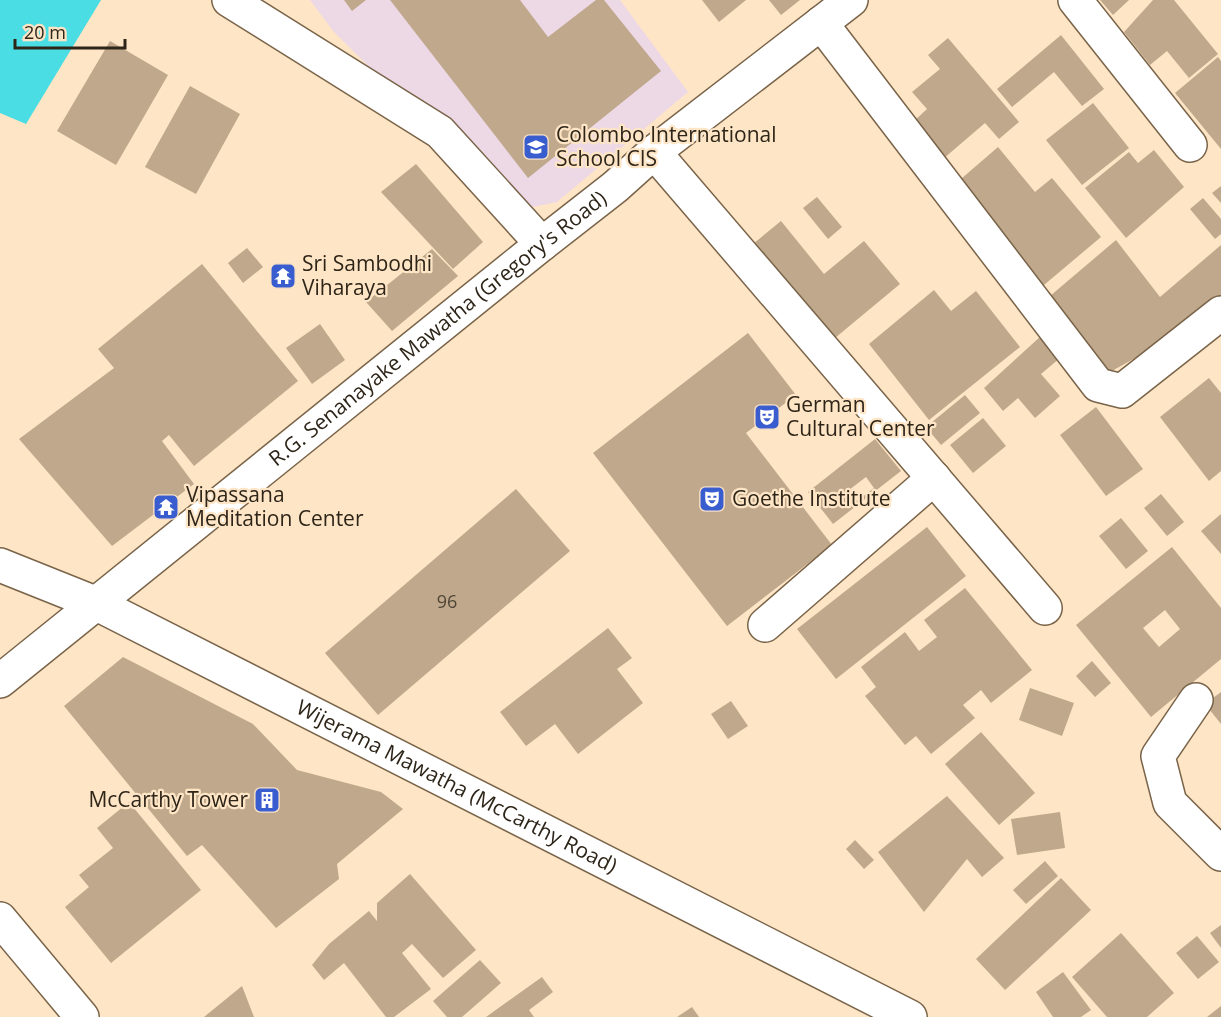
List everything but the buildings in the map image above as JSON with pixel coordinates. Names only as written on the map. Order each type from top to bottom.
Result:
[{"type":"street","points":[[229,0],[440,132],[542,244]]},
{"type":"street","name":"R.G. Senanayake Mawatha (Gregory's Road)","points":[[0,681],[615,187],[654,152],[851,0]]},
{"type":"street","points":[[1075,0],[1190,145]]},
{"type":"street","points":[[821,23],[1098,385],[1122,391],[1221,313]]},
{"type":"street","points":[[654,152],[1045,609]]},
{"type":"street","points":[[765,625],[934,478]]},
{"type":"street","name":"Wijerama Mawatha (McCarthy Road)","points":[[0,565],[95,603],[910,1017]]},
{"type":"street","points":[[1196,700],[1158,756],[1170,803],[1221,854]]},
{"type":"street","points":[[0,919],[82,1017]]},
{"type":"shaded area","name":"Colombo International School CIS","points":[[310,0],[620,0],[688,92],[557,202],[514,211],[334,32]]},
{"type":"water","points":[[0,0],[101,0],[26,124],[0,113]]},
{"type":"place","name":"Colombo International School CIS","points":[[536,147]]},
{"type":"place","name":"Sri Sambodhi Viharaya","points":[[283,276]]},
{"type":"place","name":"German Cultural Center","points":[[767,417]]},
{"type":"place","name":"Goethe Institute","points":[[712,499]]},
{"type":"place","name":"Vipassana Meditation Center","points":[[166,507]]},
{"type":"place","name":"McCarthy Tower","points":[[267,800]]}]
